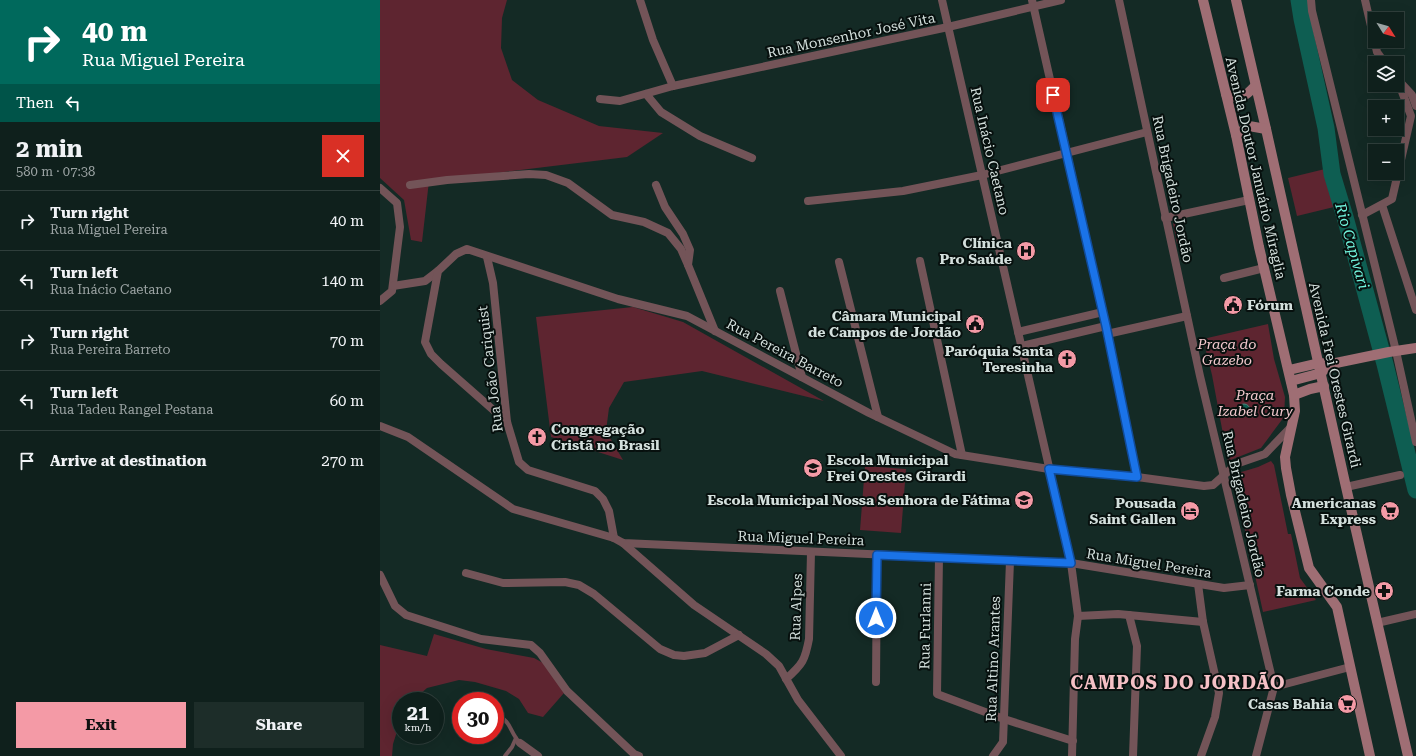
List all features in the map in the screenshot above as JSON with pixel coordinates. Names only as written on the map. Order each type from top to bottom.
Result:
[{"type":"main road","name":"Avenida Doutor Januário Miraglia","points":[[1203,0],[1236,134],[1264,268],[1294,396],[1295,411],[1286,457],[1286,468],[1291,495],[1309,568],[1337,607],[1370,756]]},
{"type":"main road","name":"Avenida Frei Orestes Girardi","points":[[1236,0],[1408,756]]},
{"type":"main road","points":[[1226,94],[1234,97],[1242,97],[1255,86]]},
{"type":"main road","points":[[1236,134],[1249,126],[1266,129]]},
{"type":"main road","points":[[1291,381],[1331,364],[1393,351],[1416,348]]},
{"type":"main road","points":[[1289,370],[1320,368]]},
{"type":"main road","points":[[1294,396],[1310,389],[1324,386]]},
{"type":"street","points":[[640,0],[653,40],[673,86]]},
{"type":"street","name":"Rua Inácio Caetano","points":[[942,0],[1071,563],[1078,616],[1075,640],[1072,756]]},
{"type":"street","name":"Rua Monsenhor José Vita","points":[[600,98],[620,101],[673,86],[948,27],[1033,4],[1061,0]]},
{"type":"street","name":"Rua Brigadeiro Jordão","points":[[1119,0],[1187,316],[1223,475],[1274,687],[1256,756]]},
{"type":"street","points":[[1311,0],[1312,11],[1416,442]]},
{"type":"street","points":[[1365,0],[1377,52],[1380,56]]},
{"type":"street","points":[[1033,4],[1103,312],[1137,477]]},
{"type":"street","points":[[1404,86],[1412,95],[1416,106]]},
{"type":"street","points":[[1362,215],[1392,199],[1411,116],[1402,92]]},
{"type":"street","points":[[646,94],[661,112],[700,136],[752,158]]},
{"type":"street","points":[[808,201],[903,191],[982,175],[1147,132]]},
{"type":"street","points":[[410,185],[447,180],[529,174],[546,175],[568,183],[612,215],[644,222],[668,233],[681,249],[715,331]]},
{"type":"street","points":[[656,185],[665,207],[683,234],[690,250],[688,265]]},
{"type":"street","points":[[380,188],[397,204],[400,227],[392,291],[380,301]]},
{"type":"street","points":[[1165,218],[1249,200]]},
{"type":"street","points":[[1382,205],[1416,310]]},
{"type":"street","name":"Rua Pereira Barreto","points":[[438,270],[456,254],[467,249],[487,257],[618,298],[687,316],[878,417],[955,454],[1049,469],[1137,477],[1204,486],[1213,485],[1239,463],[1265,454],[1292,426]]},
{"type":"street","name":"Rua João Cariquist","points":[[487,257],[493,283],[507,422],[518,462],[528,470],[595,491],[603,500],[609,511],[614,538]]},
{"type":"street","points":[[920,261],[962,455]]},
{"type":"street","points":[[839,262],[878,417]]},
{"type":"street","points":[[1224,278],[1264,268]]},
{"type":"street","points":[[393,286],[425,281],[438,270]]},
{"type":"street","points":[[438,270],[426,342],[431,354],[507,422]]},
{"type":"street","points":[[780,291],[802,377]]},
{"type":"street","points":[[1018,332],[1103,312]]},
{"type":"street","points":[[1022,346],[1187,316]]},
{"type":"street","points":[[380,426],[408,437],[513,509],[614,538],[623,544],[694,605],[740,635],[766,654],[779,666],[798,700],[840,756]]},
{"type":"street","points":[[1346,487],[1400,475]]},
{"type":"street","name":"Rua Miguel Pereira","points":[[623,544],[1071,563],[1224,588],[1250,585]]},
{"type":"street","name":"Rua Alpes","points":[[786,679],[800,667],[809,639],[811,552]]},
{"type":"street","points":[[876,682],[877,555]]},
{"type":"street","name":"Rua Furlanni","points":[[939,557],[938,694],[1004,719]]},
{"type":"street","name":"Rua Altino Arantes","points":[[993,756],[1003,742],[1010,560]]},
{"type":"street","points":[[466,573],[503,583],[565,582],[579,585],[594,594],[660,649],[674,655],[684,656],[705,653],[740,635]]},
{"type":"street","points":[[380,575],[395,606],[406,615],[480,639],[531,645],[540,653],[567,691],[634,754],[639,756]]},
{"type":"street","points":[[1198,584],[1203,622],[1219,693],[1215,717],[1201,756]]},
{"type":"street","points":[[1078,616],[1118,614],[1203,622]]},
{"type":"street","points":[[1377,623],[1416,614]]},
{"type":"street","points":[[1129,615],[1137,646],[1132,756]]},
{"type":"street","points":[[1274,687],[1350,667]]},
{"type":"street","points":[[1004,719],[1073,741]]},
{"type":"street","points":[[518,741],[538,756]]},
{"type":"lane","points":[[504,720],[507,721],[518,741],[505,756]]},
{"type":"green space","points":[[380,0],[507,0],[502,18],[501,48],[512,80],[538,100],[599,126],[663,133],[627,157],[429,181],[422,242],[411,240],[404,200],[380,178]]},
{"type":"green space","points":[[1325,169],[1334,207],[1297,216],[1288,178]]},
{"type":"green space","points":[[1173,223],[1184,229],[1186,242],[1177,244]]},
{"type":"green space","points":[[633,307],[683,322],[824,401],[702,371],[624,382],[609,408],[606,431],[623,460],[551,437],[536,317]]},
{"type":"green space","points":[[1268,324],[1274,359],[1285,397],[1284,417],[1261,448],[1228,461],[1212,375],[1203,339]]},
{"type":"green space","points":[[1271,461],[1274,465],[1288,534],[1291,534],[1300,578],[1316,600],[1263,612],[1234,480],[1238,473]]},
{"type":"green space","points":[[865,466],[906,469],[901,533],[860,530]]},
{"type":"green space","points":[[434,634],[486,649],[534,658],[547,665],[564,693],[543,717],[528,713],[519,699],[506,691],[475,682],[459,680],[427,688],[422,692],[392,692],[392,756],[380,756],[380,645],[427,656]]},
{"type":"shaded area","points":[[1244,404],[1248,406],[1250,410],[1248,414],[1244,416],[1240,414],[1238,410],[1240,406]]},
{"type":"waterway","name":"Rio Capivari","points":[[1299,0],[1326,128],[1332,174],[1385,364],[1416,490]]},
{"type":"place","name":"Clínica Pro Saúde","points":[[1026,251]]},
{"type":"place","name":"Fórum","points":[[1233,305]]},
{"type":"place","name":"Câmara Municipal de Campos de Jordão","points":[[975,324]]},
{"type":"place","name":"Paróquia Santa Teresinha","points":[[1067,359]]},
{"type":"place","name":"Congregação Cristã no Brasil","points":[[537,437]]},
{"type":"place","name":"Escola Municipal Frei Orestes Girardi","points":[[813,468]]},
{"type":"place","name":"Escola Municipal Nossa Senhora de Fátima","points":[[1024,500]]},
{"type":"place","name":"Pousada Saint Gallen","points":[[1190,511]]},
{"type":"place","name":"Americanas Express","points":[[1390,511]]},
{"type":"place","name":"Farma Conde","points":[[1384,591]]},
{"type":"place","name":"Casas Bahia","points":[[1347,704]]},
{"type":"district","name":"CAMPOS DO JORDÃO","points":[[1178,682]]},
{"type":"route","points":[[876,618],[877,555],[1071,563],[1049,469],[1137,477],[1106,326],[1053,95]]},
{"type":"park label","name":"Praça do Gazebo","points":[[1227,352]]},
{"type":"park label","name":"Praça Izabel Cury","points":[[1255,404]]}]
